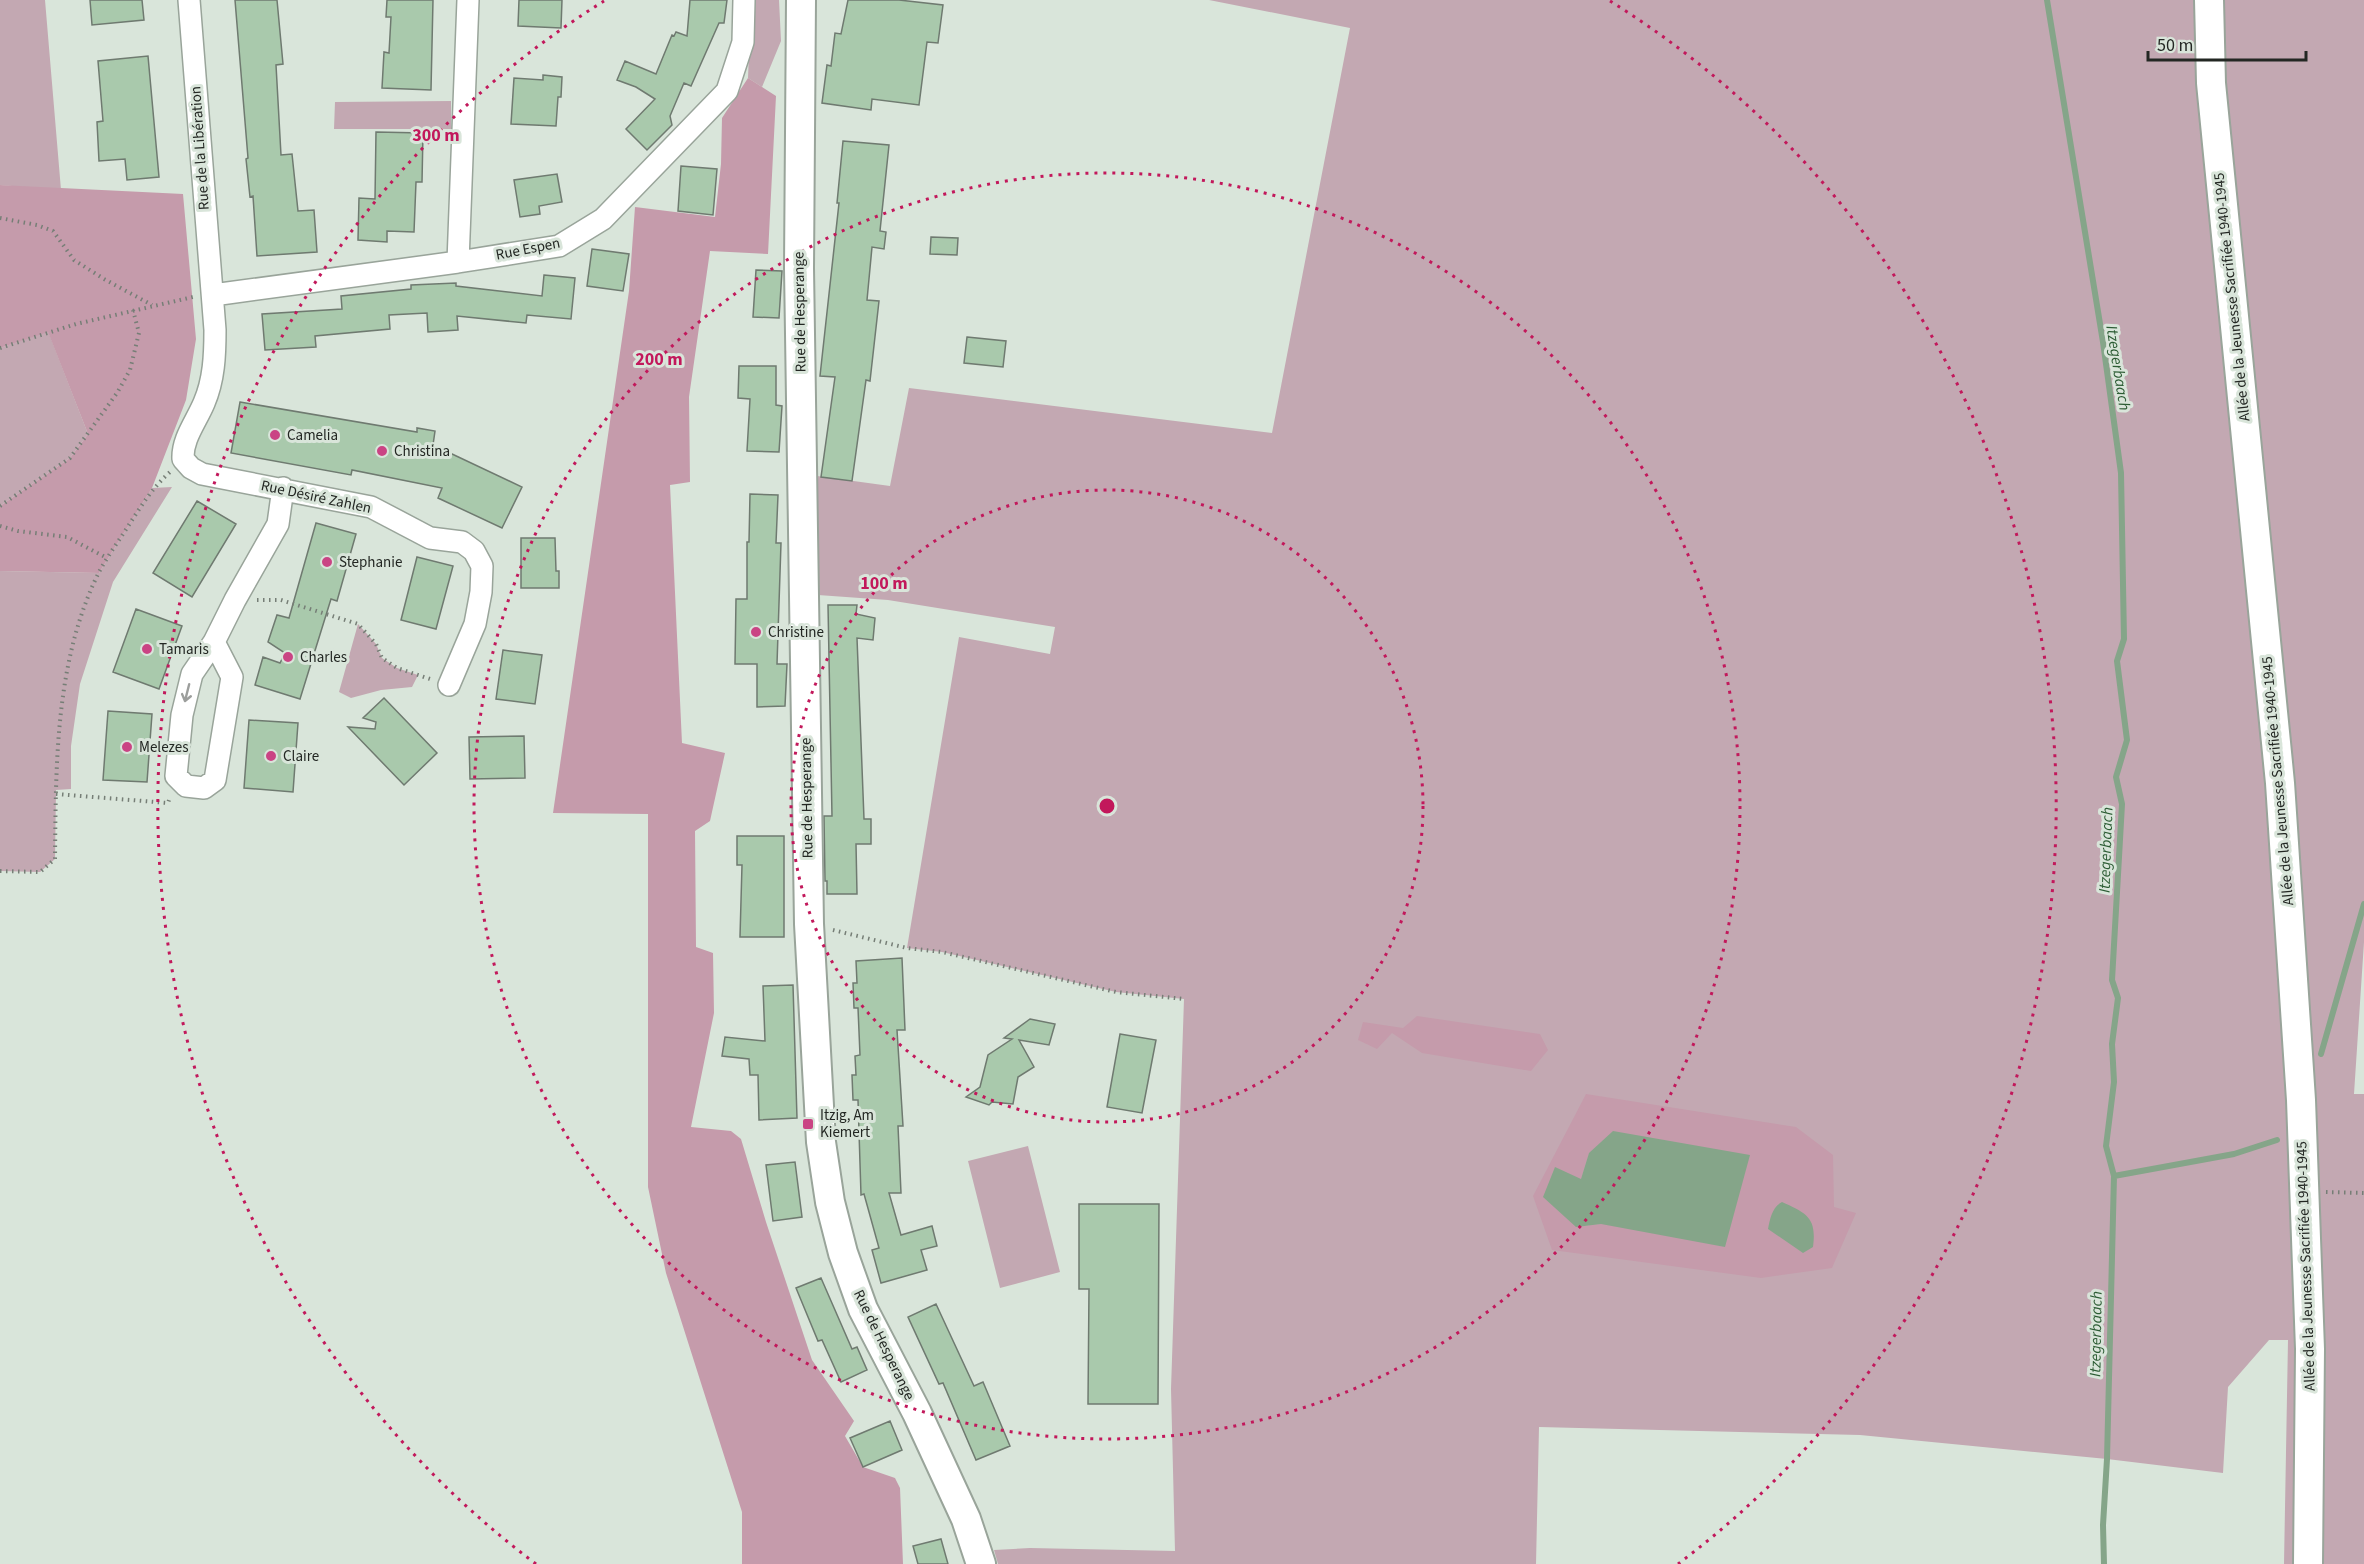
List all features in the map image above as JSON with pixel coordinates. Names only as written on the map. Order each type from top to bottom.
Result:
[{"type":"main road","name":"Rue de Hesperange","points":[[801,0],[799,268],[809,924],[821,1142],[830,1202],[843,1253],[863,1309],[917,1413],[961,1509],[981,1564]]},
{"type":"main road","name":"Allée de la Jeunesse Sacrifiée 1940-1945","points":[[2209,0],[2211,83],[2280,783],[2301,1100],[2310,1349],[2308,1564]]},
{"type":"street","name":"Rue de la Libération","points":[[189,0],[213,295]]},
{"type":"street","points":[[458,262],[468,0]]},
{"type":"street","name":"Rue Espen","points":[[213,295],[559,246],[603,219],[727,91],[743,42],[744,0]]},
{"type":"street","points":[[183,459],[183,447],[205,402],[215,366],[213,295]]},
{"type":"street","name":"Rue Désiré Zahlen","points":[[183,459],[191,468],[202,474],[371,507],[430,538],[462,542],[474,551],[482,566],[481,592],[475,624],[449,684]]},
{"type":"street","points":[[214,642],[232,677],[215,780],[204,788],[186,786],[176,776],[182,716],[192,674],[214,642],[278,524],[283,488]]},
{"type":"path","points":[[0,218],[37,225],[53,231],[74,260],[153,305]]},
{"type":"path","points":[[0,348],[48,331],[153,305],[213,295]]},
{"type":"path","points":[[0,506],[70,458],[117,393],[130,370],[139,333],[133,310]]},
{"type":"path","points":[[0,871],[40,872],[55,859],[56,749],[64,683],[82,615],[99,573],[152,488],[183,459]]},
{"type":"path","points":[[0,526],[18,531],[67,537],[108,558]]},
{"type":"path","points":[[235,600],[281,600],[358,624],[376,644],[382,658],[397,668],[449,684]]},
{"type":"path","points":[[56,794],[168,803],[176,776]]},
{"type":"path","points":[[809,924],[907,948],[942,952],[1116,992],[1184,999]]},
{"type":"path","points":[[2304,1192],[2364,1193]]},
{"type":"shaded area","points":[[0,0],[45,0],[61,190],[0,185]]},
{"type":"shaded area","points":[[751,0],[779,0],[781,41],[762,87],[748,78]]},
{"type":"shaded area","points":[[1209,0],[2364,0],[2364,942],[2354,1094],[2364,1094],[2364,1564],[2284,1564],[2288,1340],[2269,1340],[2228,1387],[2223,1473],[2107,1459],[1860,1435],[1539,1427],[1536,1564],[998,1564],[994,1550],[1030,1548],[1175,1551],[1171,1389],[1184,999],[1116,992],[942,952],[907,948],[959,637],[1050,654],[1055,627],[888,600],[818,595],[817,476],[890,486],[909,388],[1272,433],[1350,28]]},
{"type":"shaded area","points":[[748,78],[776,96],[768,254],[710,251],[689,397],[690,482],[670,485],[682,743],[725,753],[710,821],[695,831],[696,947],[713,953],[714,1013],[691,1127],[731,1131],[741,1139],[812,1360],[854,1421],[845,1436],[863,1467],[895,1478],[900,1488],[903,1564],[742,1564],[742,1512],[666,1273],[648,1187],[648,814],[553,813],[629,291],[635,207],[715,217],[721,164],[722,118]]},
{"type":"shaded area","points":[[451,101],[451,129],[334,129],[335,102]]},
{"type":"shaded area","points":[[0,185],[183,194],[196,339],[186,400],[152,488],[99,573],[0,571],[0,506],[70,458],[88,434],[48,332],[0,348]]},
{"type":"shaded area","points":[[48,331],[88,434],[70,458],[0,506],[0,348]]},
{"type":"shaded area","points":[[172,487],[113,582],[80,684],[71,746],[71,789],[56,790],[55,859],[40,872],[0,871],[0,571],[99,573],[152,488]]},
{"type":"shaded area","points":[[358,624],[376,644],[382,658],[397,668],[418,675],[412,687],[381,690],[351,698],[339,692]]},
{"type":"shaded area","points":[[1417,1016],[1540,1034],[1548,1050],[1531,1071],[1422,1053],[1392,1033],[1377,1049],[1358,1040],[1363,1022],[1403,1028]]},
{"type":"shaded area","points":[[1586,1094],[1796,1127],[1833,1155],[1834,1207],[1856,1213],[1832,1268],[1761,1278],[1552,1250],[1533,1196]],"holes":[[[1589,1153],[1601,1224],[1576,1227],[1581,1179]]]},
{"type":"shaded area","points":[[1613,1131],[1750,1155],[1725,1247],[1601,1224],[1576,1227],[1543,1197],[1555,1167],[1581,1179],[1589,1153]]},
{"type":"shaded area","points":[[1028,1146],[1060,1272],[1000,1288],[968,1161]]},
{"type":"shaded area","points":[[1782,1202],[1798,1209],[1811,1222],[1813,1247],[1803,1253],[1768,1229],[1774,1210]]},
{"type":"building","points":[[90,0],[142,0],[144,20],[92,25]]},
{"type":"building","points":[[235,0],[277,0],[283,64],[276,65],[281,155],[292,154],[298,211],[314,210],[317,252],[257,256],[253,196],[250,197],[246,159],[248,158]]},
{"type":"building","points":[[387,0],[433,0],[431,90],[382,88],[384,52],[389,53],[391,17],[386,17]]},
{"type":"building","points":[[519,0],[562,0],[561,28],[518,26]]},
{"type":"building","points":[[690,0],[727,0],[724,23],[719,23],[691,86],[684,83],[670,116],[672,125],[647,150],[626,129],[655,99],[636,87],[617,80],[625,61],[656,74],[672,35],[674,36],[676,32],[687,36]]},
{"type":"building","points":[[848,0],[899,0],[943,5],[938,43],[927,42],[919,105],[872,99],[871,110],[822,103],[827,65],[831,66],[835,33],[841,34]]},
{"type":"building","points":[[148,56],[159,177],[127,180],[125,159],[99,161],[97,122],[103,121],[98,61]]},
{"type":"building","points":[[543,75],[562,77],[556,126],[511,124],[514,78],[543,80]]},
{"type":"building","points":[[376,132],[423,133],[422,182],[416,182],[414,232],[387,231],[387,242],[358,240],[359,198],[375,199]]},
{"type":"building","points":[[843,141],[889,145],[880,231],[886,232],[884,249],[872,247],[867,300],[879,301],[870,381],[866,380],[852,481],[821,477],[835,377],[820,376],[839,203],[837,203]]},
{"type":"building","points":[[681,166],[717,169],[713,215],[678,211]]},
{"type":"building","points":[[557,174],[562,202],[539,206],[540,214],[520,217],[514,180]]},
{"type":"building","points":[[931,237],[958,238],[957,255],[930,254]]},
{"type":"building","points":[[592,249],[629,254],[623,291],[587,286]]},
{"type":"building","points":[[756,270],[782,271],[779,318],[753,317]]},
{"type":"building","points":[[544,275],[575,278],[571,319],[527,315],[526,323],[457,316],[458,330],[428,332],[427,313],[389,315],[390,329],[315,336],[316,347],[265,350],[262,314],[342,309],[341,296],[411,289],[411,285],[456,283],[456,286],[542,296]]},
{"type":"building","points":[[967,337],[1006,341],[1003,367],[964,363]]},
{"type":"building","points":[[739,366],[776,366],[776,405],[782,406],[779,452],[747,451],[750,399],[738,398]]},
{"type":"building","points":[[240,402],[417,432],[417,428],[435,431],[433,445],[522,487],[502,528],[438,498],[442,488],[352,470],[351,475],[231,453]]},
{"type":"building","points":[[750,494],[778,495],[776,543],[781,543],[777,664],[787,664],[785,706],[757,707],[757,664],[735,664],[736,599],[747,599]]},
{"type":"building","points":[[197,501],[236,524],[192,597],[153,573]]},
{"type":"building","points":[[316,523],[356,534],[337,601],[331,599],[300,699],[255,685],[263,657],[280,663],[285,653],[268,642],[277,615],[289,618]]},
{"type":"building","points":[[521,538],[555,538],[559,588],[521,588]]},
{"type":"building","points":[[417,557],[453,566],[436,629],[401,620]]},
{"type":"building","points":[[828,605],[857,605],[856,614],[875,618],[873,640],[857,638],[864,819],[871,819],[871,844],[856,844],[857,894],[827,894],[827,881],[825,881],[824,816],[832,816]]},
{"type":"building","name":"Tamaris","points":[[136,609],[182,626],[159,689],[113,672]]},
{"type":"building","points":[[503,650],[542,655],[535,704],[496,699]]},
{"type":"building","points":[[384,698],[437,753],[404,785],[348,727],[375,729],[376,722],[363,718]]},
{"type":"building","name":"Melezes","points":[[108,711],[152,714],[147,782],[103,780]]},
{"type":"building","name":"Claire","points":[[249,720],[298,723],[293,792],[244,788]]},
{"type":"building","points":[[524,736],[525,778],[470,779],[469,737]]},
{"type":"building","points":[[737,836],[784,836],[784,937],[740,937],[742,865],[737,865]]},
{"type":"building","points":[[902,958],[905,1030],[897,1030],[903,1126],[898,1126],[901,1193],[889,1193],[901,1235],[932,1226],[937,1246],[921,1250],[927,1270],[881,1283],[872,1250],[879,1248],[864,1194],[861,1195],[858,1100],[853,1100],[852,1075],[856,1075],[855,1056],[860,1055],[858,1008],[854,1008],[853,983],[857,983],[856,961]]},
{"type":"building","points":[[793,985],[797,1118],[759,1120],[758,1075],[750,1075],[749,1059],[722,1056],[725,1037],[765,1041],[763,986]]},
{"type":"building","points":[[1030,1019],[1055,1024],[1049,1045],[1019,1040],[1034,1067],[1018,1077],[1013,1104],[992,1102],[989,1105],[966,1097],[980,1087],[988,1055],[1012,1039],[1004,1038]]},
{"type":"building","points":[[1120,1034],[1156,1040],[1142,1113],[1107,1107]]},
{"type":"building","points":[[795,1162],[802,1217],[773,1221],[766,1165]]},
{"type":"building","points":[[1079,1204],[1159,1204],[1158,1404],[1088,1404],[1089,1289],[1079,1289]]},
{"type":"building","points":[[821,1278],[852,1349],[857,1347],[867,1370],[841,1382],[822,1340],[818,1341],[796,1288]]},
{"type":"building","points":[[936,1304],[974,1386],[983,1382],[1010,1446],[976,1460],[943,1383],[939,1384],[908,1317]]},
{"type":"building","points":[[890,1421],[902,1450],[863,1467],[850,1438]]},
{"type":"building","points":[[941,1539],[948,1564],[918,1564],[913,1546]]},
{"type":"waterway","name":"Itzegerbaach","points":[[2047,0],[2103,342],[2121,473],[2124,639],[2117,661],[2127,740],[2116,777],[2122,804],[2112,980],[2118,998],[2112,1044],[2114,1082],[2106,1146],[2114,1176],[2107,1459],[2103,1525],[2104,1564]]},
{"type":"waterway","points":[[2321,1054],[2364,904]]},
{"type":"waterway","points":[[2114,1176],[2234,1154],[2277,1140]]},
{"type":"place","name":"Camelia","points":[[275,435]]},
{"type":"place","name":"Christina","points":[[382,451]]},
{"type":"place","name":"Stephanie","points":[[327,562]]},
{"type":"place","name":"Christine","points":[[756,632]]},
{"type":"place","name":"Tamaris","points":[[147,649]]},
{"type":"place","name":"Charles","points":[[288,657]]},
{"type":"place","name":"Melezes","points":[[127,747]]},
{"type":"place","name":"Claire","points":[[271,756]]},
{"type":"place","name":"Itzig, Am Kiemert","points":[[808,1124]]}]
